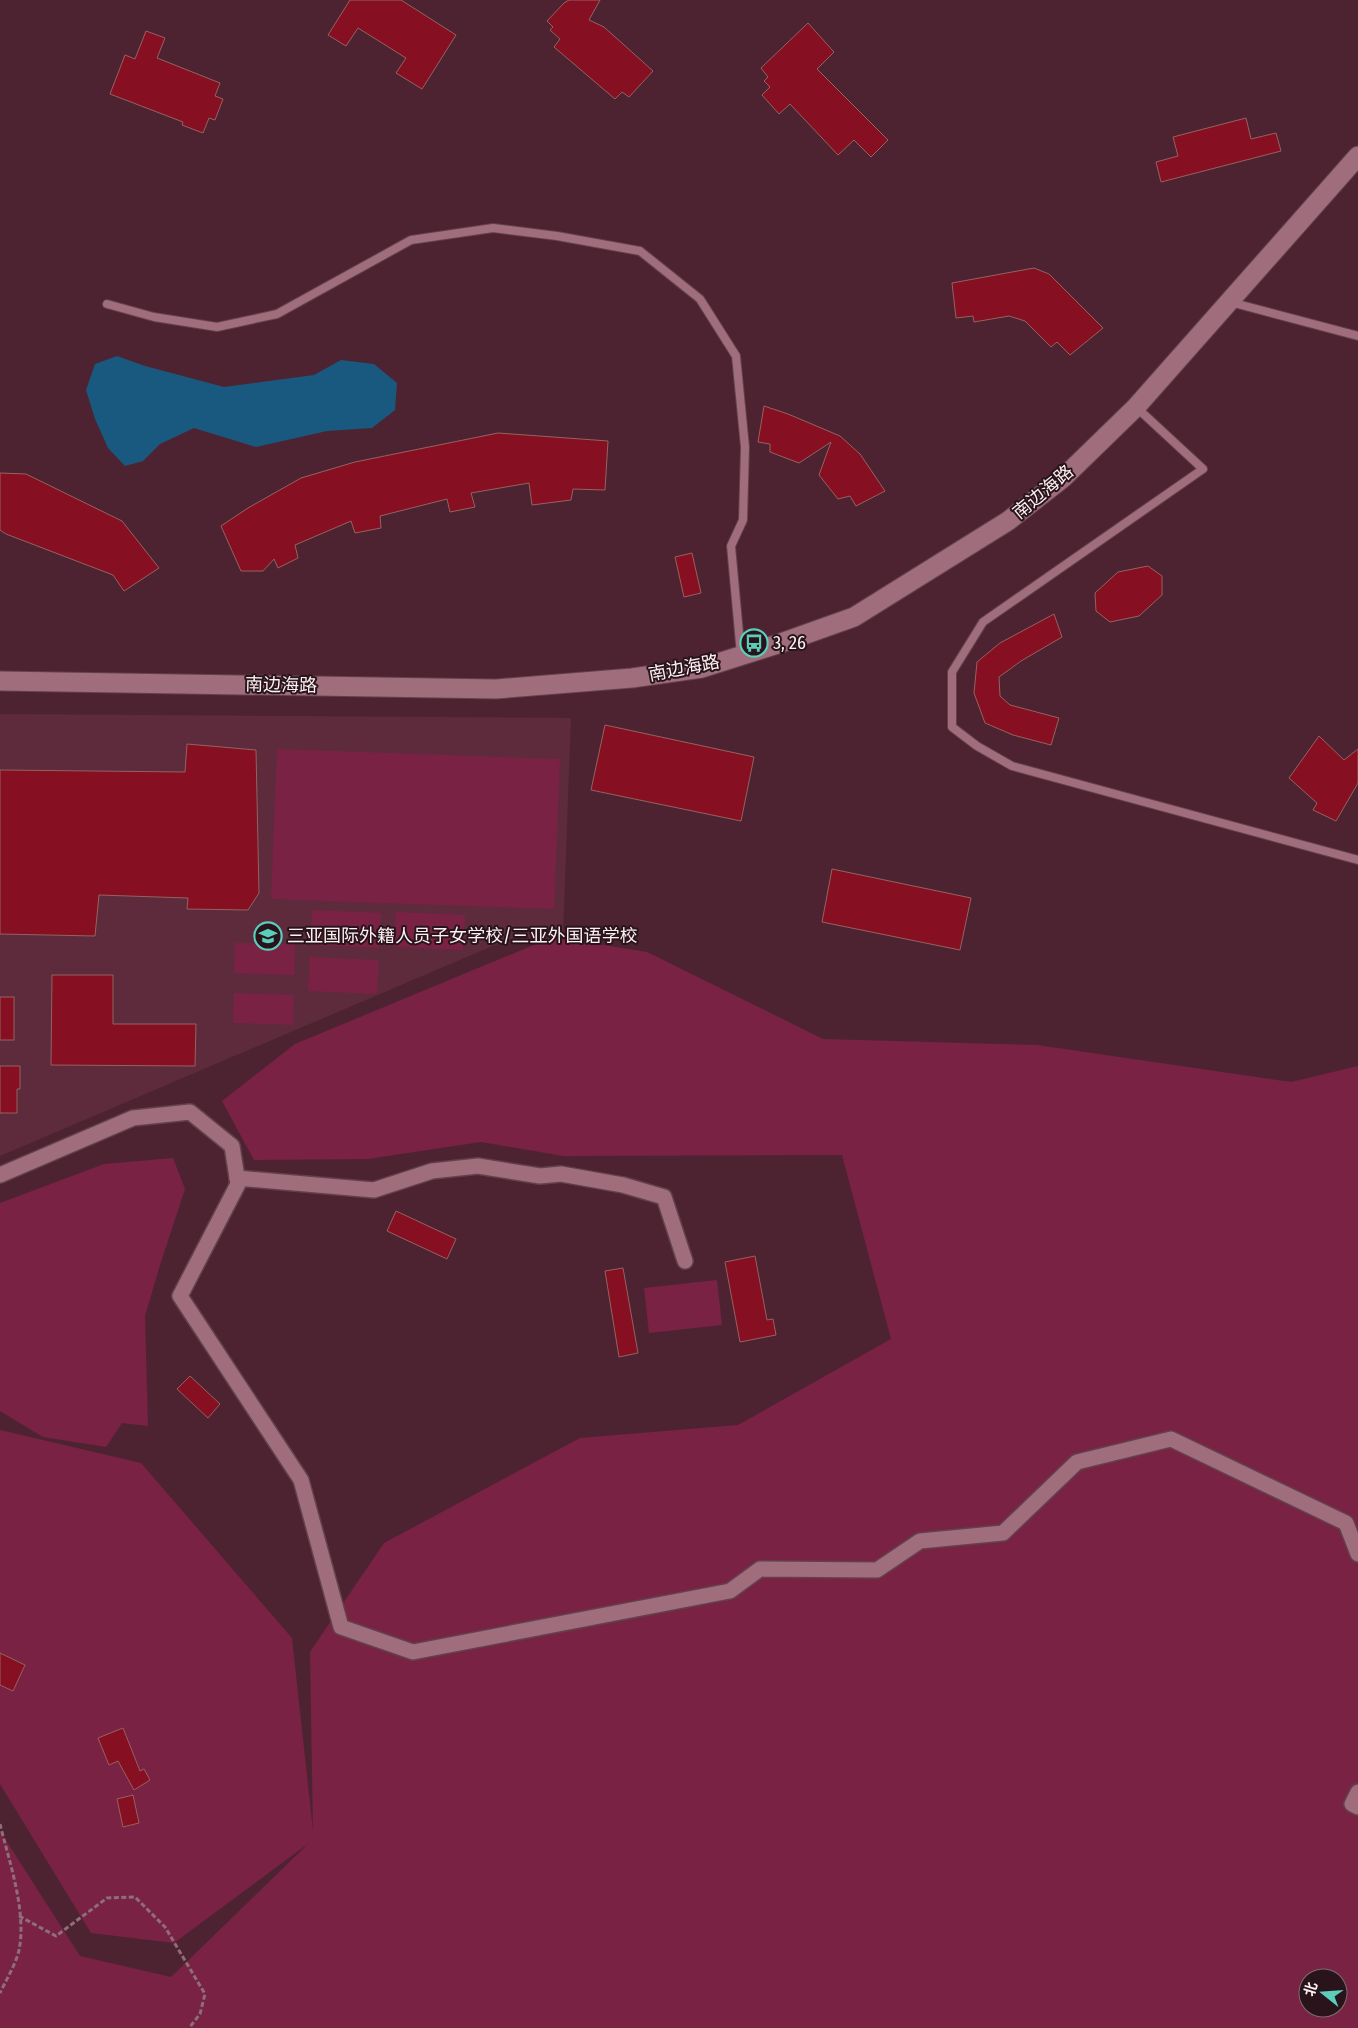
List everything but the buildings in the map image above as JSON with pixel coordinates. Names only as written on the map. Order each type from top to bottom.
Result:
[{"type":"street","name":"南边海路","points":[[0,681],[496,689],[632,678],[702,668],[854,617],[1008,521],[1063,478],[1136,406],[1358,156]]},
{"type":"street","points":[[0,1175],[133,1118],[190,1112],[232,1146],[238,1184],[180,1296],[301,1480],[341,1627],[413,1652],[730,1591],[760,1569],[877,1570],[920,1541],[1003,1533],[1077,1462],[1171,1439],[1346,1523],[1358,1554]]},
{"type":"street","points":[[237,1178],[374,1190],[432,1171],[478,1166],[540,1176],[561,1174],[623,1185],[664,1197],[685,1261]]},
{"type":"street","points":[[1358,1792],[1352,1804],[1358,1807]]},
{"type":"lane","points":[[107,304],[154,317],[217,327],[277,314],[411,240],[493,228],[557,236],[640,251],[700,299],[736,356],[745,447],[743,520],[731,546],[742,656]]},
{"type":"lane","points":[[1228,302],[1358,336]]},
{"type":"lane","points":[[1136,406],[1203,469],[983,622],[952,672],[952,727],[977,746],[1012,766],[1358,860]]},
{"type":"path","points":[[0,1824],[17,1898],[19,1916],[19,1951],[0,1993]]},
{"type":"path","points":[[19,1916],[56,1936],[107,1898],[135,1897],[165,1926],[205,1994],[200,2014],[189,2028]]},
{"type":"shaded area","name":"三亚国际外籍人员子女学校/三亚外国语学校","points":[[0,714],[571,718],[563,933],[509,939],[0,1156]]},
{"type":"shaded area","points":[[277,749],[560,759],[554,909],[271,899]]},
{"type":"shaded area","points":[[312,910],[381,913],[379,948],[310,945]]},
{"type":"shaded area","points":[[396,912],[465,915],[463,950],[394,947]]},
{"type":"shaded area","points":[[553,937],[647,952],[823,1039],[1037,1045],[1291,1082],[1358,1066],[1358,2028],[0,2028],[0,1831],[80,1956],[171,1977],[309,1843],[174,1943],[91,1933],[0,1784],[0,1430],[141,1463],[292,1638],[313,1831],[310,1652],[384,1543],[580,1438],[738,1425],[891,1339],[842,1155],[563,1156],[481,1142],[368,1159],[254,1160],[222,1101],[295,1044]]},
{"type":"shaded area","points":[[235,943],[295,944],[294,975],[234,973]]},
{"type":"shaded area","points":[[310,957],[379,960],[377,994],[308,991]]},
{"type":"shaded area","points":[[234,993],[294,995],[293,1025],[233,1023]]},
{"type":"shaded area","points":[[173,1158],[185,1189],[145,1316],[148,1426],[122,1423],[106,1447],[43,1437],[0,1411],[0,1203],[104,1164]]},
{"type":"shaded area","points":[[717,1280],[722,1325],[649,1333],[644,1288]]},
{"type":"water","points":[[117,356],[145,366],[224,387],[314,375],[341,360],[374,364],[397,383],[395,410],[372,428],[327,431],[256,447],[194,428],[160,444],[143,461],[125,466],[108,448],[95,419],[86,390],[95,364]]},
{"type":"place","name":"3, 26","points":[[754,643]]},
{"type":"place","name":"三亚国际外籍人员子女学校/三亚外国语学校","points":[[268,936]]}]
